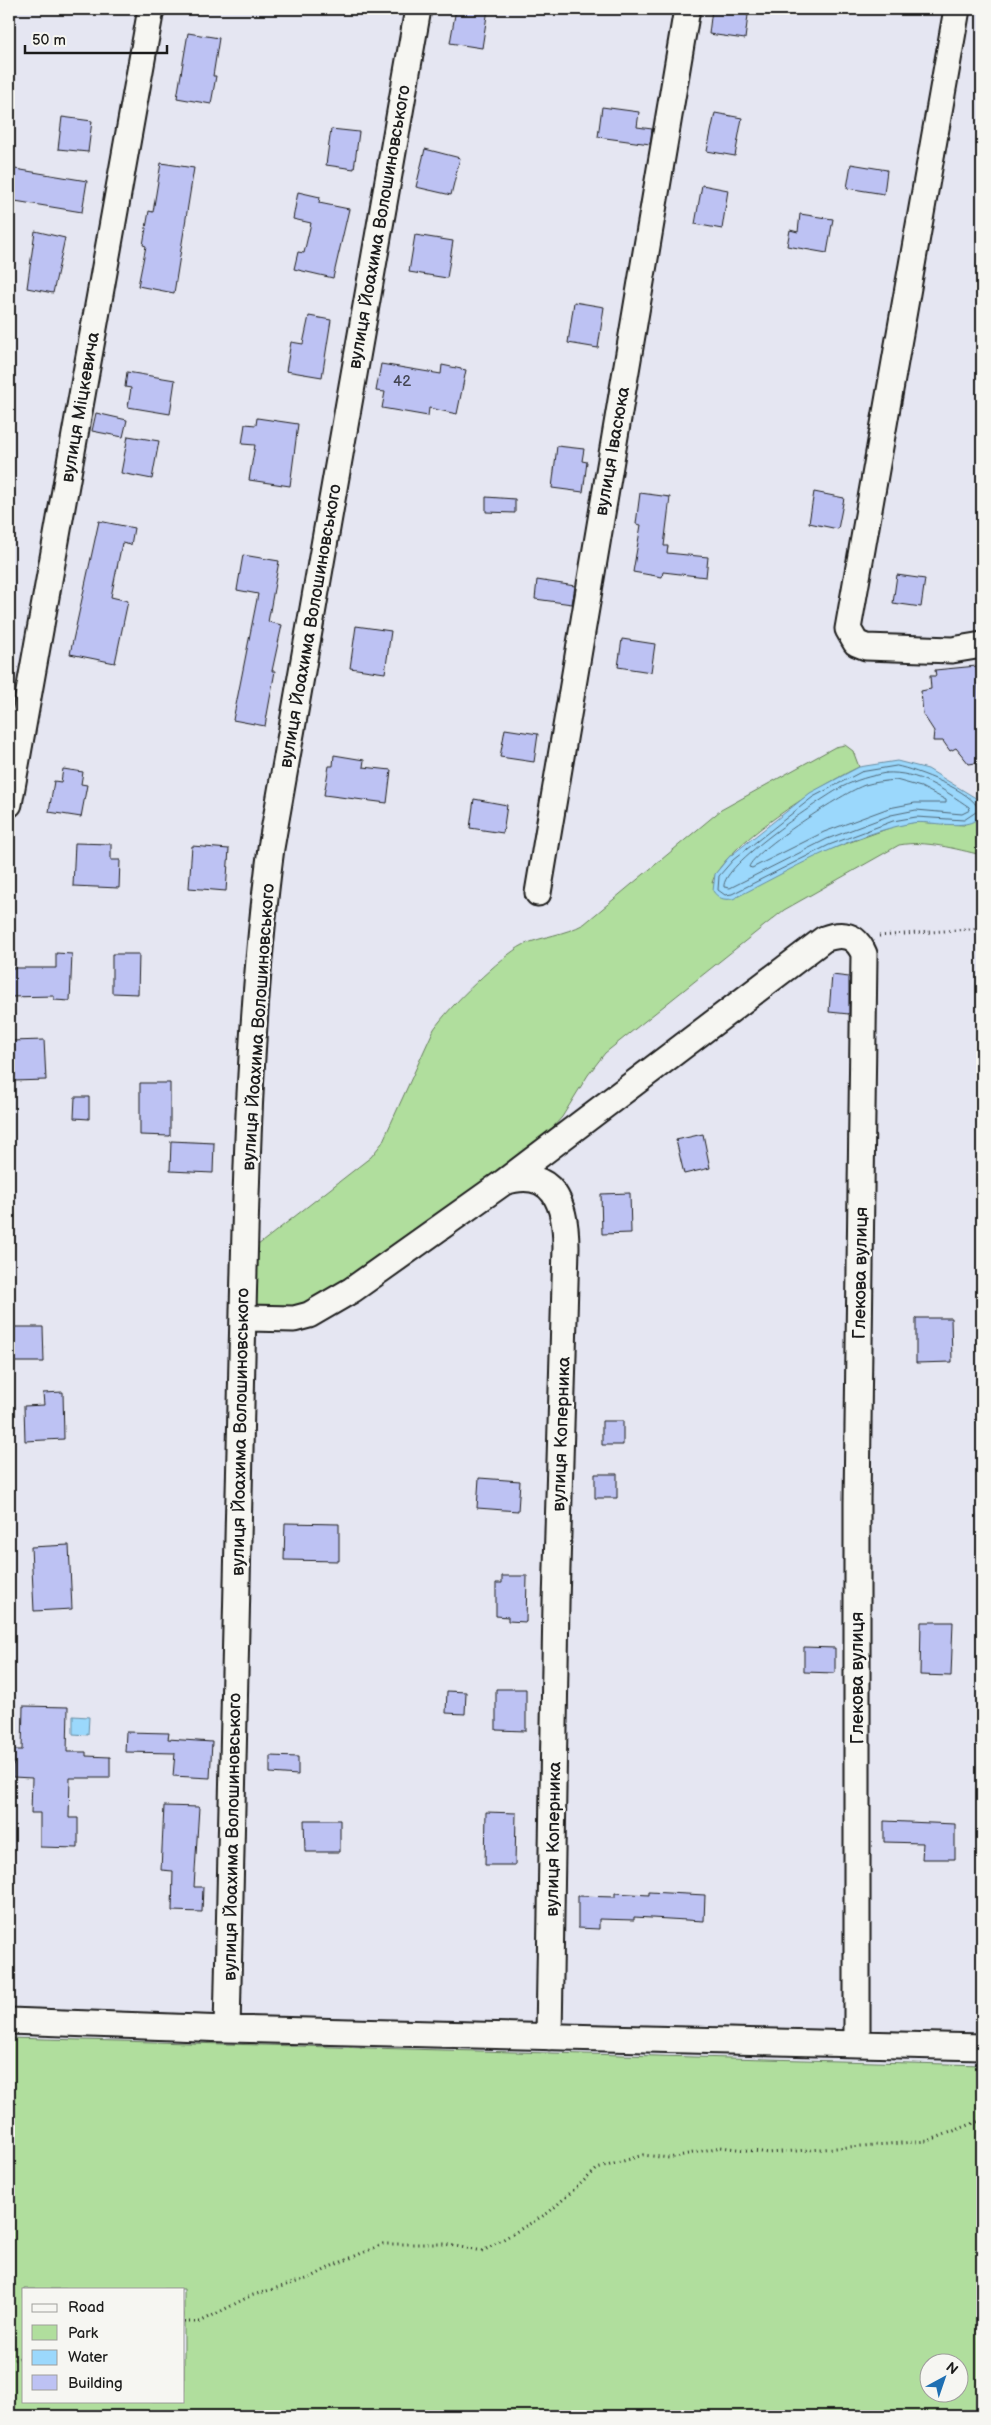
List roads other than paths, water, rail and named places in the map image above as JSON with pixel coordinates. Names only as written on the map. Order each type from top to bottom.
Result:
[{"type":"street","name":"вулиця Міцкевича","points":[[9,804],[151,9]]},
{"type":"street","name":"вулиця Йоахима Волошиновського","points":[[228,2029],[242,1318],[256,990],[271,848],[418,9]]},
{"type":"street","name":"вулиця Івасюка","points":[[538,893],[687,9]]},
{"type":"street","points":[[957,9],[848,629],[856,643],[866,647],[952,650],[982,646]]},
{"type":"street","name":"Глекова вулиця","points":[[504,1182],[824,939],[835,935],[846,935],[853,938],[859,944],[864,954],[857,1503],[857,2043]]},
{"type":"street","name":"вулиця Коперника","points":[[242,1318],[294,1319],[309,1315],[352,1290],[504,1182],[524,1177],[545,1184],[551,1189],[561,1205],[566,1225],[556,1604],[549,2037]]},
{"type":"street","points":[[9,2021],[228,2029],[982,2047]]},
{"type":"water","points":[[897,761],[928,769],[979,800],[980,812],[976,819],[957,825],[921,822],[888,829],[842,845],[798,865],[733,899],[721,898],[713,891],[715,874],[729,857],[810,793],[859,767]]},
{"type":"water","points":[[73,1716],[89,1717],[88,1735],[73,1734]]}]
